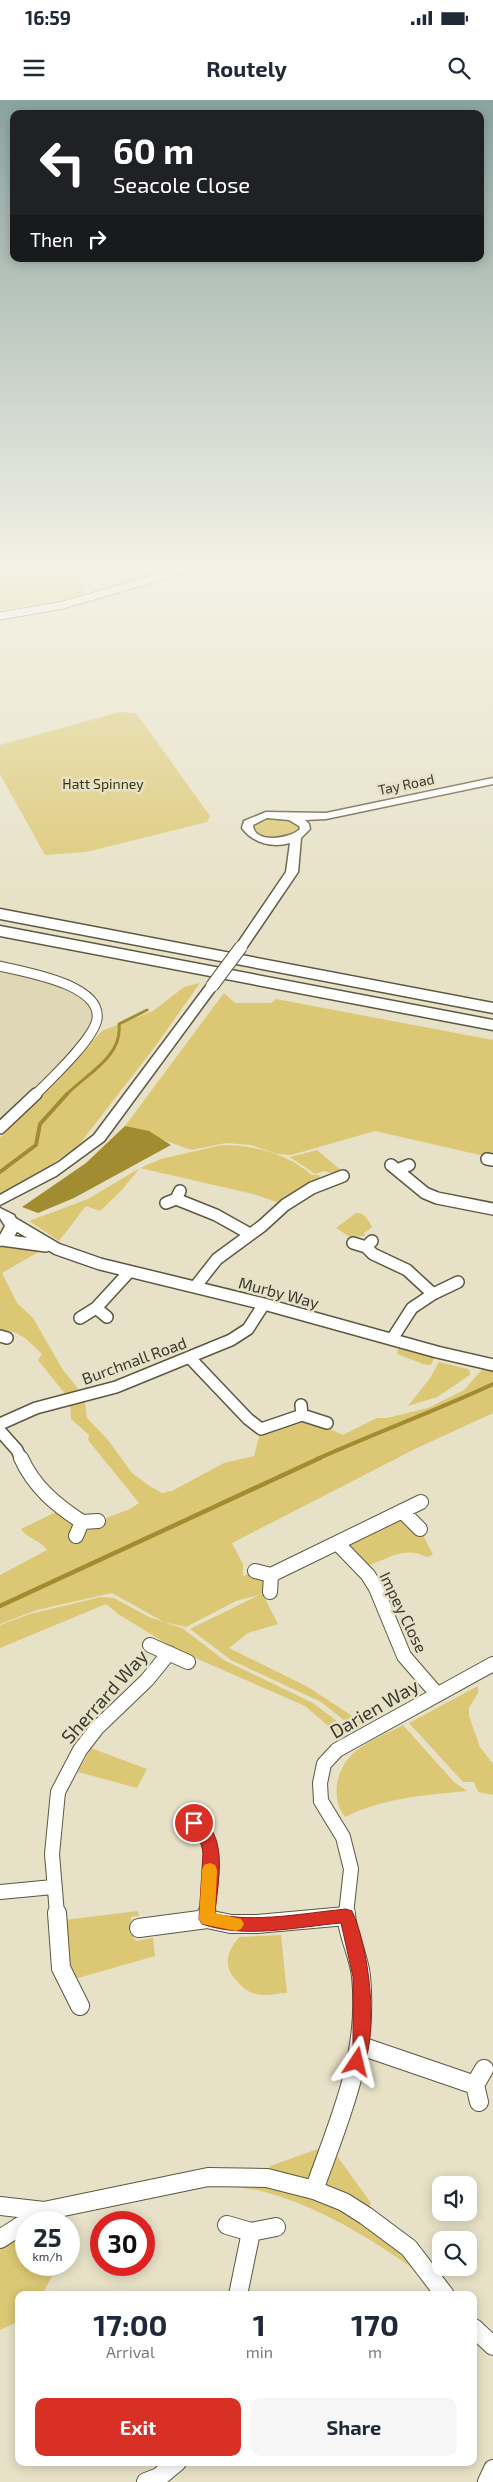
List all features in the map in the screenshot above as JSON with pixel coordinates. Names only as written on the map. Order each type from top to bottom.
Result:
[{"type":"highway","points":[[0,914],[493,1008]]},
{"type":"highway","points":[[0,931],[493,1025]]},
{"type":"street","name":"Tay Road","points":[[266,840],[250,834],[247,828],[248,823],[266,815],[326,816],[493,781]]},
{"type":"street","points":[[292,816],[304,824],[305,829]]},
{"type":"street","name":"Tay Road","points":[[296,837],[326,816]]},
{"type":"street","points":[[0,1201],[78,1158],[99,1138],[212,986],[287,882],[292,872],[292,854],[296,837],[282,841],[266,840]]},
{"type":"street","points":[[266,840],[292,854]]},
{"type":"street","points":[[0,966],[37,975],[77,990],[90,1000],[96,1008],[97,1015],[92,1031],[71,1056],[0,1128]]},
{"type":"street","points":[[409,1165],[394,1168],[425,1193],[492,1207]]},
{"type":"street","points":[[195,1287],[206,1269],[219,1255],[250,1234],[285,1205],[322,1179],[343,1176]]},
{"type":"street","points":[[1,1240],[10,1235],[13,1229],[8,1217],[23,1190]]},
{"type":"street","points":[[166,1203],[178,1195],[250,1234]]},
{"type":"street","name":"Murby Way","points":[[8,1217],[57,1249]]},
{"type":"street","name":"Murby Way","points":[[1,1240],[57,1249],[129,1272],[264,1304],[493,1365]]},
{"type":"street","points":[[353,1243],[369,1244],[373,1254],[407,1270],[433,1294]]},
{"type":"street","points":[[80,1318],[96,1308],[129,1272]]},
{"type":"street","points":[[392,1339],[412,1308],[433,1294],[458,1282]]},
{"type":"street","name":"Burchnall Road","points":[[0,1424],[36,1408],[116,1387],[231,1340],[248,1329],[264,1304]]},
{"type":"street","points":[[96,1308],[107,1316]]},
{"type":"street","points":[[190,1358],[260,1434],[302,1410],[327,1423]]},
{"type":"street","points":[[0,1432],[17,1450],[34,1482],[62,1509],[82,1522],[98,1521]]},
{"type":"street","points":[[255,1571],[271,1575],[421,1502]]},
{"type":"street","points":[[402,1511],[420,1530]]},
{"type":"street","points":[[76,1536],[82,1522]]},
{"type":"street","name":"Impey Close","points":[[338,1544],[368,1575],[376,1588],[404,1656],[438,1694]]},
{"type":"street","points":[[270,1592],[271,1575]]},
{"type":"street","points":[[150,1645],[188,1662]]},
{"type":"street","name":"Sherrard Way","points":[[80,2006],[61,1968],[53,1887],[54,1816],[58,1792],[68,1769],[97,1728],[146,1680],[169,1653]]},
{"type":"street","name":"Darien Way","points":[[314,2190],[349,2094],[361,2046],[361,1977],[356,1949],[346,1916],[350,1870],[343,1837],[321,1802],[320,1783],[324,1764],[338,1750],[493,1664]]},
{"type":"street","points":[[194,1823],[203,1829],[209,1839],[211,1853],[207,1919]]},
{"type":"street","points":[[0,1892],[53,1887]]},
{"type":"street","points":[[139,1928],[207,1919],[231,1924],[257,1924],[346,1916]]},
{"type":"street","points":[[361,2046],[475,2085]]},
{"type":"street","points":[[479,2102],[475,2085],[484,2069]]},
{"type":"street","points":[[0,2206],[44,2211],[208,2177],[267,2178],[314,2190],[344,2202],[366,2216],[409,2248],[442,2291]]},
{"type":"street","points":[[227,2225],[251,2232],[276,2227]]},
{"type":"street","points":[[0,2239],[15,2229]]},
{"type":"street","points":[[239,2291],[251,2232]]},
{"type":"street","points":[[477,2331],[493,2346]]},
{"type":"street","points":[[146,2482],[159,2477],[171,2466]]},
{"type":"street","points":[[486,2482],[493,2470]]},
{"type":"shaded area","points":[[0,963],[83,993],[96,1009],[96,1023],[71,1056],[0,1125]]},
{"type":"shaded area","points":[[125,1126],[149,1131],[171,1145],[74,1198],[38,1213],[22,1207],[86,1163]]},
{"type":"green space","name":"Hatt Spinney","points":[[120,712],[136,713],[210,816],[207,822],[86,852],[45,855],[0,774],[0,745]]},
{"type":"green space","points":[[269,818],[293,821],[299,829],[291,836],[280,838],[259,835],[254,827],[261,820]]},
{"type":"green space","points":[[200,983],[154,1048],[78,1146],[49,1166],[0,1194],[0,1138],[102,1031],[153,1011],[184,987]]},
{"type":"green space","points":[[224,993],[235,1003],[271,1003],[276,999],[493,1040],[493,1158],[375,1131],[291,1155],[277,1154],[251,1145],[226,1143],[191,1150],[125,1126]]},
{"type":"green space","points":[[222,1145],[234,1145],[258,1149],[281,1156],[312,1175],[318,1175],[326,1182],[285,1205],[253,1194],[140,1168],[161,1159]]},
{"type":"green space","points":[[317,1150],[342,1171],[331,1173],[324,1171],[315,1174],[290,1157]]},
{"type":"green space","points":[[140,1168],[121,1191],[100,1211],[86,1206],[59,1241],[29,1221],[88,1199]]},
{"type":"green space","points":[[356,1213],[368,1219],[372,1227],[364,1233],[365,1236],[350,1237],[336,1228]]},
{"type":"green space","points":[[0,1241],[47,1247],[2,1273],[17,1303],[33,1318],[63,1370],[84,1396],[87,1418],[108,1440],[132,1473],[162,1493],[172,1491],[224,1463],[254,1456],[261,1429],[302,1415],[343,1435],[377,1418],[387,1418],[428,1408],[464,1390],[487,1364],[493,1365],[493,1413],[415,1449],[232,1543],[243,1564],[243,1576],[255,1571],[271,1575],[270,1592],[236,1601],[186,1627],[164,1622],[112,1593],[37,1610],[0,1624],[0,1575],[47,1550],[21,1529],[62,1509],[98,1521],[130,1509],[139,1503],[88,1440],[89,1435],[71,1419],[70,1400],[38,1360],[42,1354],[25,1338],[14,1332],[0,1330]]},
{"type":"green space","points":[[399,1341],[437,1352],[431,1365],[423,1364],[397,1354]]},
{"type":"green space","points":[[439,1362],[468,1369],[470,1375],[437,1397],[408,1406],[430,1378]]},
{"type":"green space","points":[[402,1511],[420,1529],[433,1555],[426,1557],[418,1553],[402,1553],[361,1568],[338,1544]]},
{"type":"green space","points":[[259,1595],[263,1595],[278,1624],[248,1633],[229,1648],[308,1687],[363,1723],[354,1728],[321,1702],[231,1660],[190,1629]]},
{"type":"green space","points":[[101,1597],[114,1598],[149,1617],[182,1628],[224,1660],[313,1703],[350,1731],[341,1737],[305,1706],[175,1649],[118,1614],[106,1604],[0,1648],[0,1625],[30,1614]]},
{"type":"green space","points":[[478,1686],[478,1693],[469,1708],[469,1716],[480,1747],[493,1764],[493,1795],[478,1792],[474,1782],[463,1782],[409,1723]]},
{"type":"green space","points":[[403,1725],[454,1782],[467,1791],[389,1801],[345,1817],[338,1801],[337,1782],[349,1757],[361,1747]]},
{"type":"green space","points":[[91,1748],[147,1769],[137,1788],[78,1772]]},
{"type":"green space","points":[[138,1911],[139,1916],[131,1917],[134,1938],[136,1941],[153,1938],[155,1956],[78,1978],[69,1967],[67,1960],[64,1920]]},
{"type":"green space","points":[[281,1935],[287,1993],[260,1995],[247,1991],[229,1970],[228,1959],[232,1948],[239,1937]]},
{"type":"green space","points":[[329,2145],[371,2203],[366,2216],[439,2287],[398,2258],[356,2232],[312,2209],[257,2190],[192,2186],[267,2178],[270,2166]]},
{"type":"green space","points":[[94,2200],[74,2211],[44,2211]]},
{"type":"green space","points":[[15,2229],[15,2276],[52,2276],[44,2291],[15,2291],[15,2323],[0,2330],[0,2239]]},
{"type":"waterway","points":[[66,1095],[109,1056],[119,1036],[119,1024],[147,1010]]},
{"type":"waterway","points":[[0,1172],[36,1145],[40,1124],[66,1095]]},
{"type":"waterway","points":[[317,1459],[493,1384]]},
{"type":"waterway","points":[[0,1606],[320,1458]]},
{"type":"slow traffic","points":[[210,1870],[207,1919],[236,1924]]},
{"type":"route","points":[[194,1823],[203,1829],[209,1839],[211,1853],[207,1919],[231,1924],[257,1924],[346,1916],[356,1949],[361,1977],[361,2046],[357,2062]]}]
